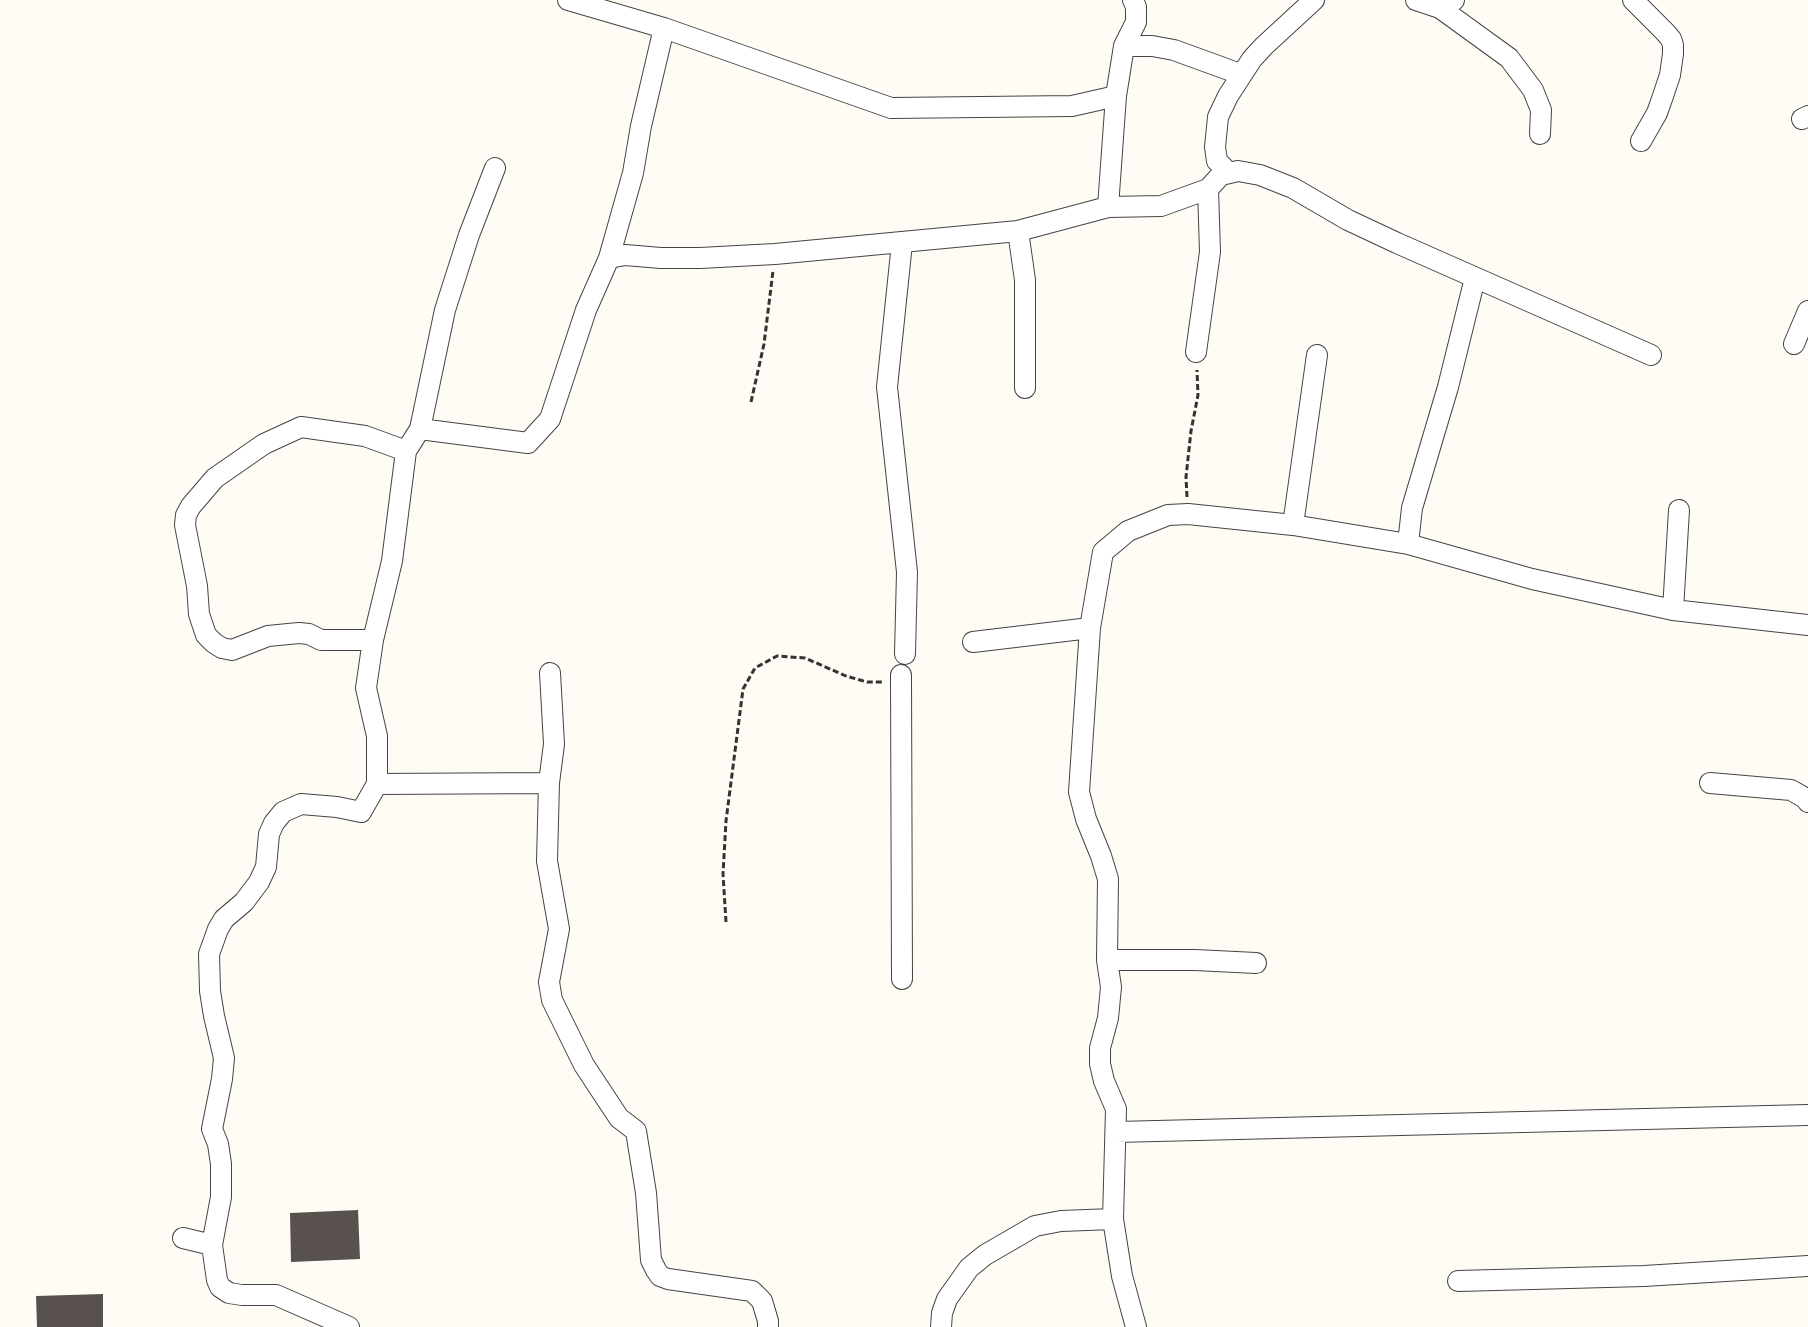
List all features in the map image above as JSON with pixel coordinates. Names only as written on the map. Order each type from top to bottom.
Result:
[{"type":"street","points":[[568,0],[664,28],[891,108],[1072,106],[1116,96]]},
{"type":"street","points":[[1108,207],[1116,96],[1124,46],[1136,22],[1136,7],[1133,0]]},
{"type":"street","points":[[1228,172],[1217,161],[1215,147],[1218,117],[1240,74],[1264,46],[1314,0]]},
{"type":"street","points":[[1416,0],[1447,4],[1509,58],[1533,90],[1541,110],[1540,134]]},
{"type":"street","points":[[1633,0],[1665,32],[1673,45],[1670,75],[1663,96],[1657,113],[1641,141]]},
{"type":"street","points":[[420,429],[528,443],[550,419],[586,310],[609,258],[633,173],[640,126],[664,28]]},
{"type":"street","points":[[1124,46],[1152,45],[1174,50],[1240,74]]},
{"type":"street","points":[[349,1327],[276,1295],[229,1293],[220,1287],[217,1280],[212,1245],[221,1197],[221,1164],[218,1144],[212,1129],[224,1058],[210,991],[208,954],[224,919],[244,902],[259,882],[266,867],[269,834],[283,812],[301,804],[361,812],[377,784],[377,736],[366,688],[373,640],[392,561],[406,451],[420,429],[445,310],[469,235],[495,168]]},
{"type":"street","points":[[609,258],[625,255],[700,258],[775,254],[1018,231],[1108,207],[1161,206],[1208,189],[1221,176],[1228,172],[1238,171],[1260,175],[1293,188],[1348,220],[1397,243],[1650,355]]},
{"type":"street","points":[[1196,352],[1209,252],[1208,189]]},
{"type":"street","points":[[1018,231],[1025,280],[1025,388]]},
{"type":"street","points":[[902,243],[887,387],[907,572],[905,654]]},
{"type":"street","points":[[1408,544],[1412,508],[1448,387],[1475,278]]},
{"type":"street","points":[[1794,344],[1808,311]]},
{"type":"street","points":[[1293,525],[1317,356]]},
{"type":"street","points":[[373,640],[321,640],[309,634],[299,633],[268,636],[232,650],[214,643],[206,635],[199,614],[197,586],[185,525],[186,515],[215,478],[228,468],[264,444],[302,428],[365,436],[406,451]]},
{"type":"street","points":[[1673,610],[1679,510]]},
{"type":"street","points":[[1136,1327],[1122,1276],[1113,1219],[1116,1109],[1104,1082],[1100,1064],[1100,1048],[1112,987],[1107,960],[1108,879],[1078,792],[1090,628],[1103,552],[1128,531],[1168,515],[1188,514],[1293,525],[1408,544],[1532,579],[1673,610],[1808,625]]},
{"type":"street","points":[[973,642],[1090,628]]},
{"type":"street","points":[[550,673],[554,744],[549,783],[548,861],[559,929],[549,982],[552,1000],[584,1065],[619,1118],[636,1131],[646,1193],[651,1260],[660,1276],[752,1291],[762,1301],[768,1327]]},
{"type":"street","points":[[902,675],[902,979]]},
{"type":"street","points":[[377,784],[549,783]]},
{"type":"street","points":[[1710,783],[1791,790],[1808,802]]},
{"type":"street","points":[[1107,960],[1256,963]]},
{"type":"street","points":[[1116,1132],[1808,1115]]},
{"type":"street","points":[[941,1327],[942,1313],[947,1299],[969,1268],[985,1255],[1035,1226],[1061,1221],[1113,1219]]},
{"type":"street","points":[[183,1238],[212,1245]]},
{"type":"street","points":[[1458,1281],[1621,1277],[1808,1266]]},
{"type":"path","points":[[751,402],[764,344],[775,254]]},
{"type":"path","points":[[1188,514],[1186,477],[1198,395],[1196,352]]},
{"type":"path","points":[[726,922],[723,873],[726,822],[743,688],[754,668],[777,656],[805,658],[846,676],[867,682],[887,682],[902,675]]},
{"type":"building","points":[[358,1210],[360,1259],[291,1262],[290,1213]]},
{"type":"building","points":[[103,1294],[103,1327],[37,1327],[36,1296]]}]
